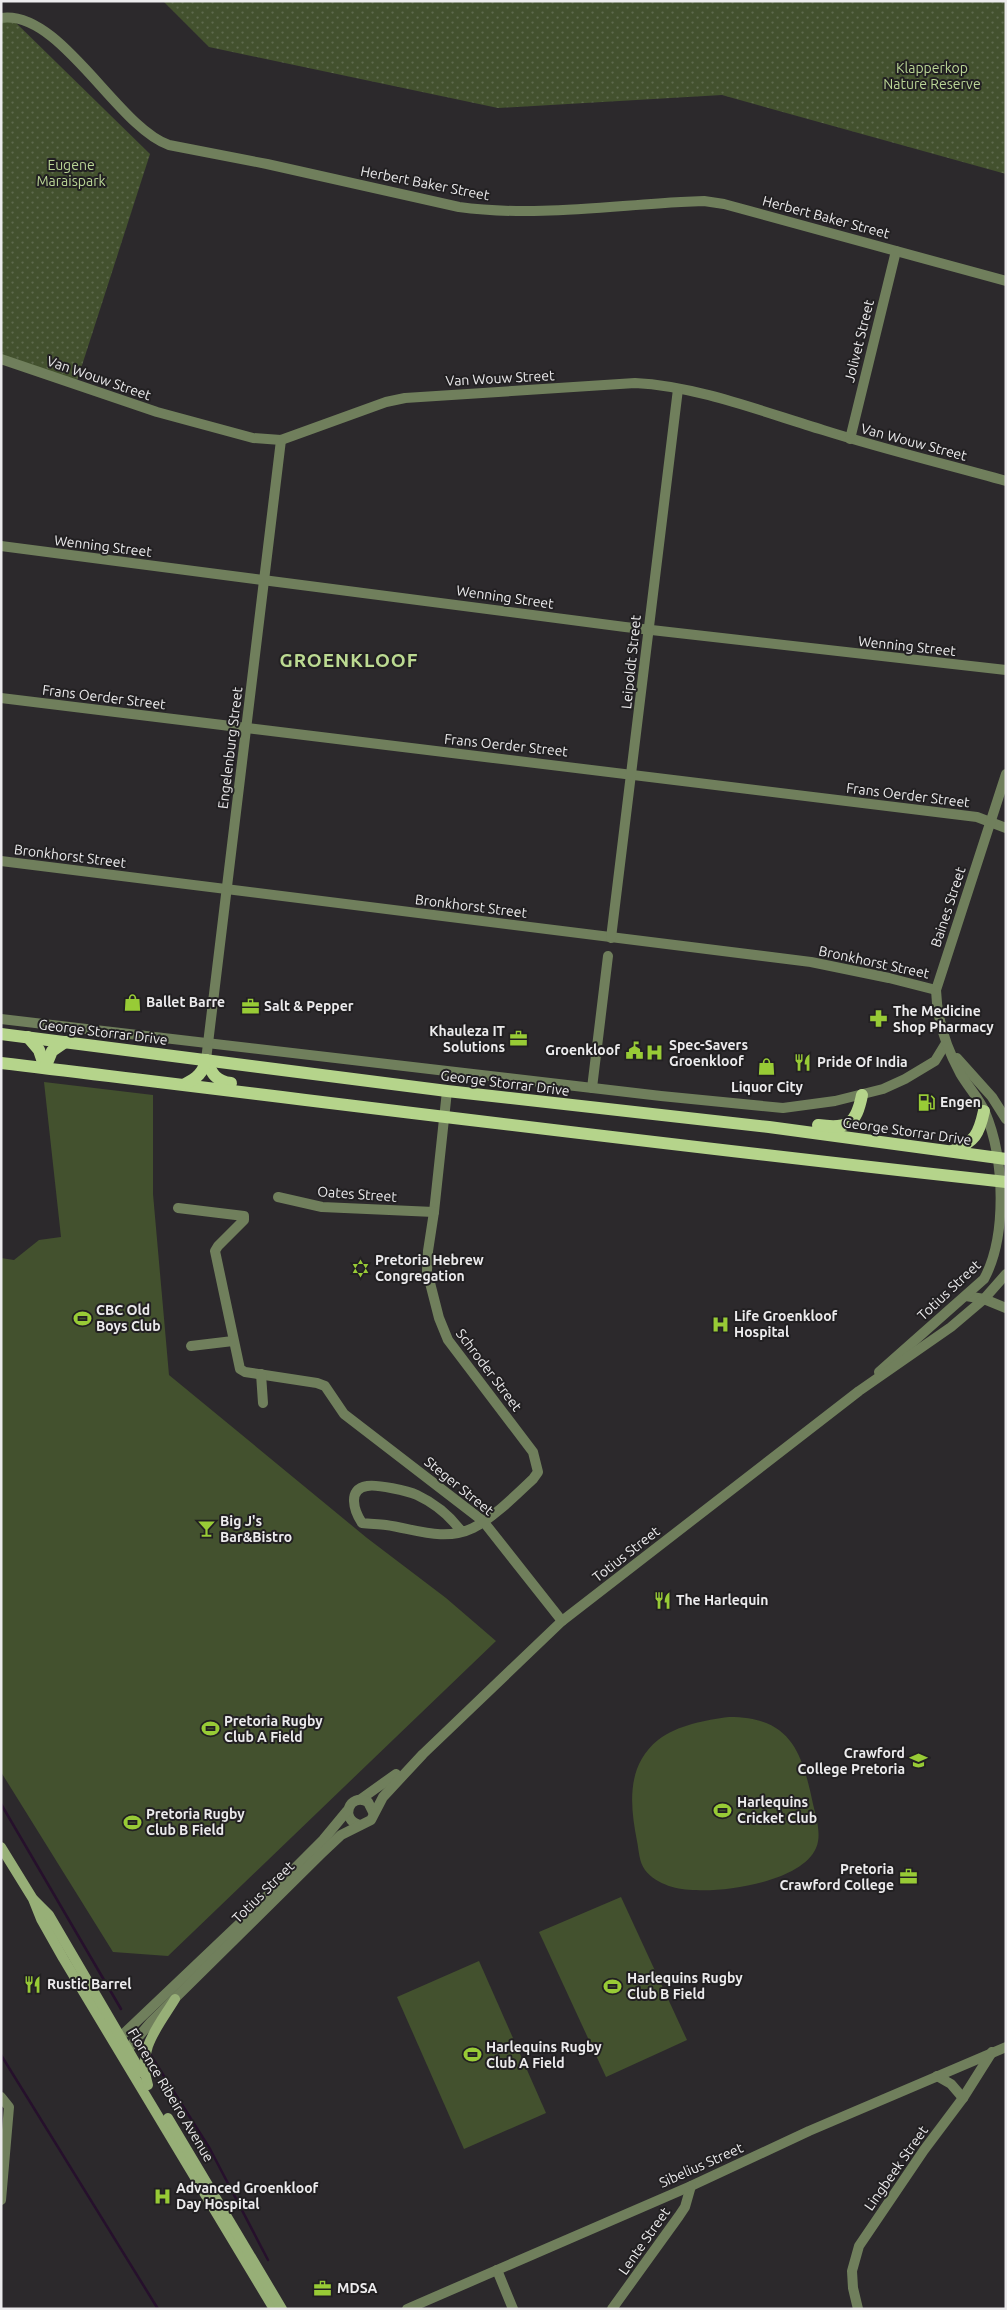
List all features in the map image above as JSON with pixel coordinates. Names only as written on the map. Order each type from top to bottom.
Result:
[{"type":"main road","name":"George Storrar Drive","points":[[1,1034],[447,1091],[769,1128],[1003,1159]]},
{"type":"main road","points":[[28,1038],[39,1050],[45,1068]]},
{"type":"main road","points":[[45,1068],[52,1051],[65,1042]]},
{"type":"main road","points":[[185,1084],[198,1076],[203,1070],[206,1060]]},
{"type":"main road","points":[[206,1060],[215,1078],[220,1082],[288,1090],[307,1100]]},
{"type":"main road","points":[[1,1063],[185,1084],[444,1118],[1005,1182]]},
{"type":"main road","points":[[769,1128],[788,1123],[834,1127],[846,1125],[857,1116],[862,1095]]},
{"type":"main road","points":[[952,1151],[971,1142],[981,1125],[984,1111]]},
{"type":"main road","name":"Florence Ribeiro Avenue","points":[[2,1851],[34,1899],[49,1916],[118,2040],[274,2309]]},
{"type":"main road","points":[[148,2085],[144,2066],[148,2045],[175,1999]]},
{"type":"main road","name":"Florence Ribeiro Avenue","points":[[125,2052],[148,2085],[282,2309]]},
{"type":"street","name":"Herbert Baker Street","points":[[1,18],[20,19],[44,32],[72,56],[144,130],[158,142],[169,145],[268,164],[459,207],[486,211],[704,201],[724,204],[1006,281]]},
{"type":"street","name":"Jolivet Street","points":[[850,439],[896,251]]},
{"type":"street","name":"Van Wouw Street","points":[[1,359],[157,412],[232,434],[281,440],[386,402],[405,398],[659,384],[743,406],[850,439],[1006,481]]},
{"type":"street","name":"Leipoldt Street","points":[[611,938],[678,389]]},
{"type":"street","name":"Engelenburg Street","points":[[206,1060],[281,440]]},
{"type":"street","name":"Wenning Street","points":[[1,546],[847,654],[1006,670]]},
{"type":"street","name":"Frans Oerder Street","points":[[1,698],[977,817],[991,820],[1006,828]]},
{"type":"street","name":"Baines Street","points":[[1003,1159],[984,1111],[960,1073],[948,1046],[938,1016],[936,990],[1006,774]]},
{"type":"street","name":"Bronkhorst Street","points":[[1,861],[811,962],[936,990]]},
{"type":"street","points":[[592,1088],[608,956]]},
{"type":"street","name":"George Storrar Drive","points":[[1,1019],[592,1088],[783,1108],[862,1095],[883,1089],[902,1081],[933,1062],[948,1046]]},
{"type":"street","name":"Baines Street","points":[[948,1046],[989,1093],[1006,1119]]},
{"type":"street","name":"Schroder Street","points":[[447,1091],[427,1271],[442,1328],[448,1340],[533,1452],[538,1472],[533,1479],[483,1521],[461,1532],[441,1535],[362,1523],[354,1510],[353,1501],[359,1490],[365,1486],[373,1485],[414,1494],[430,1502],[453,1520],[461,1532]]},
{"type":"street","name":"Totius Street","points":[[859,1391],[900,1352],[966,1296],[992,1270],[1002,1247],[1005,1223],[1003,1159]]},
{"type":"street","name":"Oates Street","points":[[278,1197],[322,1207],[434,1212]]},
{"type":"street","points":[[178,1208],[240,1214],[244,1216],[244,1220],[218,1246],[215,1252],[233,1341],[191,1346]]},
{"type":"street","name":"Totius Street","points":[[125,2052],[150,2022],[341,1835],[371,1820],[373,1812],[389,1790],[422,1754],[562,1621],[859,1391],[928,1345],[984,1299],[1006,1277]]},
{"type":"street","points":[[984,1279],[984,1299]]},
{"type":"street","points":[[966,1296],[984,1299],[1006,1308]]},
{"type":"street","name":"Steger Street","points":[[233,1341],[240,1369],[325,1386],[340,1409],[483,1521],[562,1621]]},
{"type":"street","points":[[261,1374],[263,1403]]},
{"type":"street","name":"Totius Street","points":[[361,1799],[422,1754]]},
{"type":"street","points":[[360,1825],[352,1822],[348,1811],[350,1804],[361,1799],[371,1804],[373,1812]]},
{"type":"street","name":"Totius Street","points":[[118,2040],[240,1924],[323,1840],[348,1811]]},
{"type":"street","name":"Sibelius Street","points":[[408,2309],[690,2186],[809,2131],[1006,2047]]},
{"type":"street","name":"Lingbeek Street","points":[[858,2309],[853,2288],[852,2271],[859,2246],[924,2150],[963,2098],[992,2052]]},
{"type":"street","points":[[937,2076],[951,2084],[963,2098]]},
{"type":"street","points":[[1,2098],[9,2107],[1,2200]]},
{"type":"street","name":"Lente Street","points":[[612,2309],[679,2216],[684,2207],[690,2186]]},
{"type":"street","points":[[497,2270],[513,2309]]},
{"type":"green space","name":"Klapperkop Nature Reserve","points":[[163,1],[1006,1],[1006,174],[722,95],[498,108],[209,47]]},
{"type":"green space","name":"Eugene Maraispark","points":[[12,19],[150,154],[75,387],[1,359],[1,22]]},
{"type":"green space","points":[[44,1082],[153,1095],[153,1194],[169,1375],[367,1538],[446,1598],[496,1641],[168,1956],[113,1952],[1,1772],[1,1258],[14,1260],[39,1240],[61,1237]]},
{"type":"green space","name":"Harlequins Cricket Club","points":[[729,1717],[767,1723],[780,1731],[790,1741],[798,1754],[809,1785],[818,1826],[818,1843],[808,1859],[796,1869],[762,1882],[726,1889],[709,1890],[689,1890],[668,1886],[650,1875],[640,1860],[632,1800],[635,1774],[648,1750],[658,1740],[674,1730],[692,1724]]},
{"type":"green space","name":"Harlequins Rugby Club B Field","points":[[621,1897],[687,2040],[606,2077],[539,1932]]},
{"type":"green space","name":"Harlequins Rugby Club A Field","points":[[479,1961],[546,2113],[464,2149],[397,1997]]},
{"type":"waterway","points":[[1,1804],[121,2009]]},
{"type":"waterway","points":[[150,2054],[210,2149],[268,2260]]},
{"type":"waterway","points":[[1,2055],[158,2309]]},
{"type":"place","name":"Ballet Barre","points":[[132,1002]]},
{"type":"place","name":"Salt & Pepper","points":[[250,1006]]},
{"type":"place","name":"The Medicine Shop Pharmacy","points":[[879,1019]]},
{"type":"place","name":"Khauleza IT Solutions","points":[[519,1039]]},
{"type":"place","name":"Groenkloof","points":[[634,1050]]},
{"type":"place","name":"Spec-Savers Groenkloof","points":[[655,1053]]},
{"type":"place","name":"Pride Of India","points":[[803,1062]]},
{"type":"place","name":"Liquor City","points":[[767,1067]]},
{"type":"place","name":"Engen","points":[[926,1102]]},
{"type":"place","name":"Pretoria Hebrew Congregation","points":[[361,1268]]},
{"type":"place","name":"CBC Old Boys Club","points":[[82,1318]]},
{"type":"place","name":"Life Groenkloof Hospital","points":[[720,1324]]},
{"type":"place","name":"Big J's Bar&Bistro","points":[[206,1529]]},
{"type":"place","name":"The Harlequin","points":[[662,1600]]},
{"type":"place","name":"Pretoria Rugby Club A Field","points":[[210,1729]]},
{"type":"place","name":"Crawford College Pretoria","points":[[919,1761]]},
{"type":"place","name":"Harlequins Cricket Club","points":[[723,1810]]},
{"type":"place","name":"Pretoria Rugby Club B Field","points":[[132,1822]]},
{"type":"place","name":"Pretoria Crawford College","points":[[908,1877]]},
{"type":"place","name":"Rustic Barrel","points":[[33,1984]]},
{"type":"place","name":"Harlequins Rugby Club B Field","points":[[613,1986]]},
{"type":"place","name":"Harlequins Rugby Club A Field","points":[[472,2055]]},
{"type":"place","name":"Advanced Groenkloof Day Hospital","points":[[162,2196]]},
{"type":"place","name":"MDSA","points":[[323,2288]]},
{"type":"district","name":"GROENKLOOF","points":[[349,660]]}]
